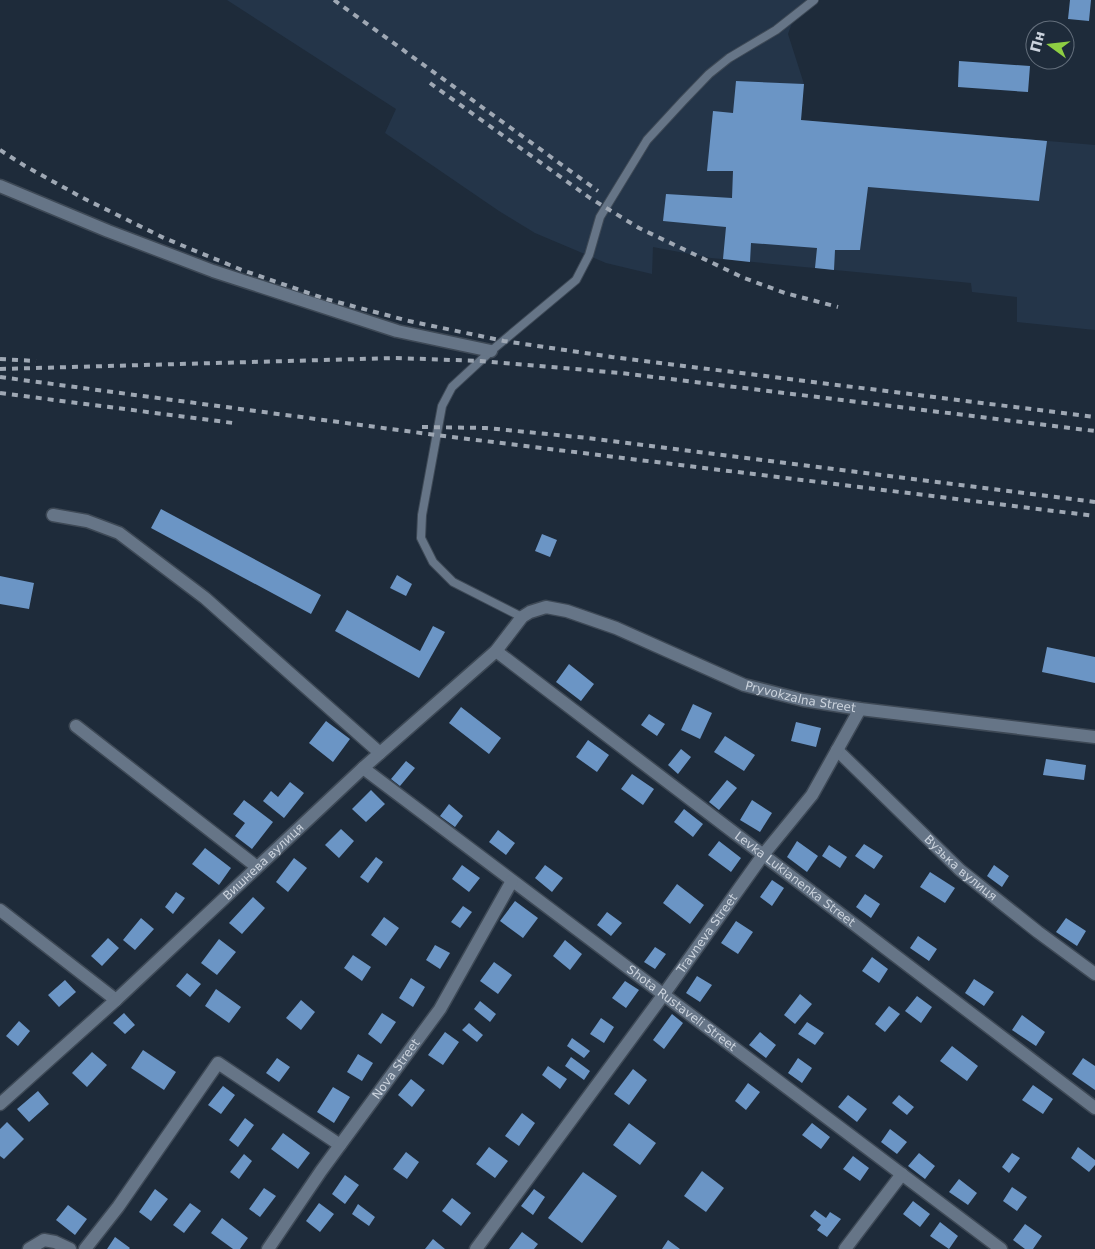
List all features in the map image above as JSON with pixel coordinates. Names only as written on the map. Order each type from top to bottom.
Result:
[{"type":"street","points":[[0,186],[108,231],[213,271],[397,331],[491,351]]},
{"type":"street","points":[[53,515],[88,521],[119,533],[205,598],[380,753]]},
{"type":"street","name":"Pryvokzalna Street","points":[[522,617],[546,607],[567,611],[616,628],[744,685],[803,700],[860,709],[1095,737]]},
{"type":"street","name":"Вишнева вулиця","points":[[0,1104],[116,1000],[363,768],[496,652],[522,617]]},
{"type":"street","name":"Levka Lukianenka Street","points":[[496,652],[1095,1108]]},
{"type":"street","name":"Travneva Street","points":[[476,1249],[664,994],[763,855],[812,795],[860,709]]},
{"type":"street","points":[[76,726],[257,867]]},
{"type":"street","name":"Вузька вулиця","points":[[837,750],[960,870],[1038,932],[1095,974]]},
{"type":"street","name":"Shota Rustaveli Street","points":[[363,768],[1001,1249]]},
{"type":"street","name":"Nova Street","points":[[268,1249],[340,1145],[440,1009],[512,881]]},
{"type":"street","points":[[0,910],[116,1000]]},
{"type":"street","points":[[85,1249],[118,1207],[218,1063],[340,1145]]},
{"type":"street","points":[[845,1249],[902,1174]]},
{"type":"street","points":[[29,1249],[44,1240],[55,1242],[70,1249]]},
{"type":"lane","points":[[522,617],[452,582],[433,562],[421,538],[422,516],[442,406],[452,387],[491,351],[576,280],[589,255],[600,218],[648,140],[677,107],[709,74],[729,58],[776,30],[814,0]]},
{"type":"shaded area","points":[[227,0],[809,0],[796,12],[788,34],[804,84],[801,120],[1095,145],[1095,330],[1017,322],[1017,297],[972,292],[971,283],[711,258],[653,247],[652,274],[606,263],[535,233],[499,211],[385,133],[396,109]]},
{"type":"building","points":[[1070,0],[1091,0],[1089,21],[1068,19]]},
{"type":"building","points":[[959,61],[1025,66],[1025,70],[1030,70],[1028,92],[958,87]]},
{"type":"building","points":[[736,81],[804,84],[801,120],[1047,141],[1039,201],[868,187],[860,250],[835,250],[834,270],[815,268],[817,248],[751,243],[750,262],[723,259],[726,227],[663,221],[666,194],[732,198],[733,171],[707,171],[713,111],[733,113]]},
{"type":"building","points":[[161,509],[321,595],[311,614],[151,528]]},
{"type":"building","points":[[542,534],[557,540],[550,557],[535,551]]},
{"type":"building","points":[[397,575],[412,584],[406,596],[390,588]]},
{"type":"building","points":[[0,576],[34,583],[29,609],[0,604]]},
{"type":"building","points":[[347,610],[420,651],[433,626],[445,632],[419,678],[335,631]]},
{"type":"building","points":[[1047,647],[1095,657],[1095,683],[1042,672]]},
{"type":"building","points":[[569,664],[594,684],[581,701],[556,682]]},
{"type":"building","points":[[693,704],[712,713],[700,739],[681,730]]},
{"type":"building","points":[[461,707],[501,738],[489,754],[449,723]]},
{"type":"building","points":[[649,714],[665,724],[657,736],[641,725]]},
{"type":"building","points":[[326,721],[350,739],[333,762],[309,743]]},
{"type":"building","points":[[796,722],[821,728],[816,747],[791,741]]},
{"type":"building","points":[[725,736],[755,755],[744,771],[714,752]]},
{"type":"building","points":[[588,740],[609,755],[597,772],[576,757]]},
{"type":"building","points":[[681,749],[691,757],[678,774],[668,765]]},
{"type":"building","points":[[1046,759],[1086,765],[1084,780],[1043,775]]},
{"type":"building","points":[[406,761],[415,768],[400,786],[391,779]]},
{"type":"building","points":[[632,774],[654,789],[643,805],[621,789]]},
{"type":"building","points":[[727,780],[737,788],[719,810],[709,802]]},
{"type":"building","points":[[290,782],[304,793],[284,818],[263,801],[271,791],[278,797]]},
{"type":"building","points":[[371,790],[385,804],[366,822],[352,809]]},
{"type":"building","points":[[244,800],[273,822],[252,849],[235,836],[245,823],[233,814]]},
{"type":"building","points":[[752,800],[772,813],[760,832],[740,820]]},
{"type":"building","points":[[449,804],[463,816],[455,827],[440,816]]},
{"type":"building","points":[[684,809],[703,824],[693,837],[674,822]]},
{"type":"building","points":[[341,829],[354,841],[339,858],[325,845]]},
{"type":"building","points":[[498,830],[515,843],[506,855],[489,842]]},
{"type":"building","points":[[719,841],[741,858],[731,872],[708,855]]},
{"type":"building","points":[[797,841],[818,856],[807,872],[787,857]]},
{"type":"building","points":[[864,844],[883,856],[874,869],[855,856]]},
{"type":"building","points":[[829,845],[847,857],[840,868],[822,856]]},
{"type":"building","points":[[205,848],[231,868],[219,885],[192,864]]},
{"type":"building","points":[[376,857],[383,862],[368,883],[360,877]]},
{"type":"building","points":[[294,858],[307,868],[288,892],[276,882]]},
{"type":"building","points":[[462,865],[480,878],[469,892],[452,879]]},
{"type":"building","points":[[545,865],[563,878],[552,892],[535,878]]},
{"type":"building","points":[[994,865],[1009,876],[1002,887],[987,876]]},
{"type":"building","points":[[930,872],[955,888],[945,903],[920,887]]},
{"type":"building","points":[[772,880],[784,888],[772,906],[760,897]]},
{"type":"building","points":[[677,884],[704,905],[690,924],[663,903]]},
{"type":"building","points":[[176,892],[185,898],[173,914],[165,907]]},
{"type":"building","points":[[865,894],[880,904],[871,918],[856,907]]},
{"type":"building","points":[[253,897],[265,908],[242,934],[229,923]]},
{"type":"building","points":[[515,901],[538,918],[523,938],[500,921]]},
{"type":"building","points":[[463,906],[472,912],[460,928],[451,922]]},
{"type":"building","points":[[607,912],[622,923],[611,936],[597,925]]},
{"type":"building","points":[[384,917],[399,928],[386,946],[371,935]]},
{"type":"building","points":[[141,918],[154,929],[135,950],[123,940]]},
{"type":"building","points":[[1066,918],[1086,931],[1077,946],[1056,932]]},
{"type":"building","points":[[736,921],[753,932],[738,954],[721,943]]},
{"type":"building","points":[[918,936],[937,949],[929,961],[910,948]]},
{"type":"building","points":[[108,938],[119,948],[102,966],[91,956]]},
{"type":"building","points":[[219,939],[236,952],[217,975],[201,963]]},
{"type":"building","points":[[565,940],[582,954],[570,970],[553,956]]},
{"type":"building","points":[[435,945],[450,953],[440,969],[426,960]]},
{"type":"building","points":[[655,947],[666,954],[655,969],[644,962]]},
{"type":"building","points":[[353,955],[371,967],[362,981],[344,968]]},
{"type":"building","points":[[872,957],[888,969],[879,983],[862,971]]},
{"type":"building","points":[[494,962],[512,975],[498,994],[480,981]]},
{"type":"building","points":[[187,973],[201,984],[190,997],[176,986]]},
{"type":"building","points":[[697,976],[712,985],[700,1002],[686,993]]},
{"type":"building","points":[[411,978],[425,987],[413,1007],[399,998]]},
{"type":"building","points":[[974,979],[994,992],[984,1006],[965,993]]},
{"type":"building","points":[[65,980],[76,992],[59,1007],[48,995]]},
{"type":"building","points":[[625,981],[639,990],[626,1008],[612,998]]},
{"type":"building","points":[[216,989],[241,1007],[229,1023],[205,1006]]},
{"type":"building","points":[[800,994],[812,1004],[795,1024],[784,1015]]},
{"type":"building","points":[[917,996],[932,1007],[921,1023],[905,1011]]},
{"type":"building","points":[[301,1000],[315,1012],[301,1030],[286,1018]]},
{"type":"building","points":[[480,1001],[496,1014],[490,1022],[474,1009]]},
{"type":"building","points":[[889,1006],[900,1014],[885,1032],[875,1024]]},
{"type":"building","points":[[124,1013],[135,1025],[125,1034],[113,1023]]},
{"type":"building","points":[[382,1013],[396,1022],[381,1044],[368,1034]]},
{"type":"building","points":[[672,1014],[683,1023],[664,1049],[653,1040]]},
{"type":"building","points":[[1022,1015],[1045,1032],[1036,1046],[1012,1030]]},
{"type":"building","points":[[601,1018],[614,1027],[604,1043],[590,1034]]},
{"type":"building","points":[[19,1021],[30,1031],[18,1046],[6,1036]]},
{"type":"building","points":[[807,1022],[824,1033],[815,1045],[798,1034]]},
{"type":"building","points":[[469,1023],[483,1035],[477,1042],[462,1030]]},
{"type":"building","points":[[445,1032],[459,1042],[443,1065],[428,1055]]},
{"type":"building","points":[[760,1032],[776,1045],[766,1058],[749,1045]]},
{"type":"building","points":[[572,1038],[590,1051],[584,1058],[567,1046]]},
{"type":"building","points":[[952,1046],[978,1066],[967,1081],[940,1061]]},
{"type":"building","points":[[143,1050],[176,1072],[164,1090],[131,1068]]},
{"type":"building","points":[[92,1052],[107,1065],[87,1087],[72,1073]]},
{"type":"building","points":[[358,1054],[373,1063],[362,1081],[347,1072]]},
{"type":"building","points":[[571,1057],[590,1071],[584,1080],[565,1066]]},
{"type":"building","points":[[277,1058],[290,1067],[279,1082],[266,1073]]},
{"type":"building","points":[[798,1058],[812,1068],[802,1083],[788,1073]]},
{"type":"building","points":[[1083,1058],[1095,1066],[1095,1090],[1072,1074]]},
{"type":"building","points":[[548,1066],[567,1079],[560,1089],[542,1075]]},
{"type":"building","points":[[633,1069],[647,1080],[629,1105],[614,1094]]},
{"type":"building","points":[[411,1079],[425,1090],[412,1107],[398,1095]]},
{"type":"building","points":[[748,1083],[760,1092],[746,1110],[735,1101]]},
{"type":"building","points":[[1033,1085],[1053,1099],[1043,1114],[1022,1100]]},
{"type":"building","points":[[223,1086],[235,1095],[221,1114],[208,1105]]},
{"type":"building","points":[[333,1087],[350,1097],[334,1123],[317,1112]]},
{"type":"building","points":[[38,1091],[49,1104],[29,1122],[17,1109]]},
{"type":"building","points":[[848,1095],[867,1109],[857,1122],[838,1107]]},
{"type":"building","points":[[899,1095],[914,1107],[907,1115],[892,1103]]},
{"type":"building","points":[[522,1113],[535,1123],[519,1146],[505,1136]]},
{"type":"building","points":[[245,1118],[254,1125],[238,1147],[229,1140]]},
{"type":"building","points":[[7,1122],[24,1139],[4,1159],[0,1156],[0,1129]]},
{"type":"building","points":[[629,1123],[656,1143],[640,1165],[613,1145]]},
{"type":"building","points":[[812,1123],[830,1137],[821,1149],[802,1135]]},
{"type":"building","points":[[890,1129],[907,1142],[897,1154],[881,1142]]},
{"type":"building","points":[[283,1133],[310,1153],[298,1169],[271,1149]]},
{"type":"building","points":[[489,1147],[508,1161],[495,1178],[476,1164]]},
{"type":"building","points":[[1078,1147],[1095,1160],[1095,1165],[1089,1172],[1071,1158]]},
{"type":"building","points":[[406,1152],[419,1162],[407,1179],[393,1169]]},
{"type":"building","points":[[919,1153],[935,1166],[925,1179],[908,1166]]},
{"type":"building","points":[[1012,1153],[1020,1158],[1009,1173],[1002,1167]]},
{"type":"building","points":[[244,1154],[252,1161],[239,1179],[230,1172]]},
{"type":"building","points":[[853,1156],[869,1168],[860,1181],[843,1169]]},
{"type":"building","points":[[702,1171],[724,1188],[706,1212],[684,1196]]},
{"type":"building","points":[[583,1172],[617,1196],[582,1243],[548,1218]]},
{"type":"building","points":[[345,1175],[359,1185],[345,1204],[332,1194]]},
{"type":"building","points":[[959,1179],[977,1193],[968,1205],[949,1192]]},
{"type":"building","points":[[1012,1187],[1027,1197],[1017,1211],[1003,1201]]},
{"type":"building","points":[[264,1188],[276,1196],[260,1217],[249,1209]]},
{"type":"building","points":[[155,1189],[168,1199],[151,1221],[139,1212]]},
{"type":"building","points":[[534,1189],[545,1197],[533,1215],[521,1206]]},
{"type":"building","points":[[452,1198],[471,1213],[461,1226],[442,1211]]},
{"type":"building","points":[[913,1201],[930,1214],[920,1227],[903,1214]]},
{"type":"building","points":[[190,1203],[201,1211],[184,1233],[173,1225]]},
{"type":"building","points":[[319,1203],[334,1214],[320,1232],[306,1221]]},
{"type":"building","points":[[358,1204],[375,1217],[369,1226],[352,1214]]},
{"type":"building","points":[[68,1205],[87,1219],[75,1235],[56,1220]]},
{"type":"building","points":[[815,1210],[826,1218],[830,1212],[841,1219],[827,1237],[817,1230],[821,1225],[810,1216]]},
{"type":"building","points":[[222,1218],[248,1238],[240,1249],[233,1249],[211,1233]]},
{"type":"building","points":[[940,1222],[958,1236],[949,1249],[930,1236]]},
{"type":"building","points":[[1025,1224],[1042,1236],[1033,1249],[1025,1249],[1013,1240]]},
{"type":"building","points":[[522,1232],[538,1244],[534,1249],[509,1249]]},
{"type":"building","points":[[115,1237],[130,1248],[107,1249]]},
{"type":"building","points":[[433,1239],[445,1249],[425,1249]]},
{"type":"building","points":[[668,1240],[680,1249],[662,1249]]},
{"type":"railway","points":[[334,0],[598,191]]},
{"type":"railway","points":[[430,83],[590,198],[639,228],[744,278],[785,293],[838,307]]},
{"type":"railway","points":[[0,150],[83,198],[164,238],[242,270],[326,299],[409,321],[504,341],[612,357],[1095,417]]},
{"type":"railway","points":[[0,369],[395,358],[481,361],[621,373],[1095,431]]},
{"type":"railway","points":[[0,359],[36,361]]},
{"type":"railway","points":[[0,377],[436,435],[1095,516]]},
{"type":"railway","points":[[0,393],[233,423]]},
{"type":"railway","points":[[422,427],[486,428],[588,438],[1095,502]]}]
